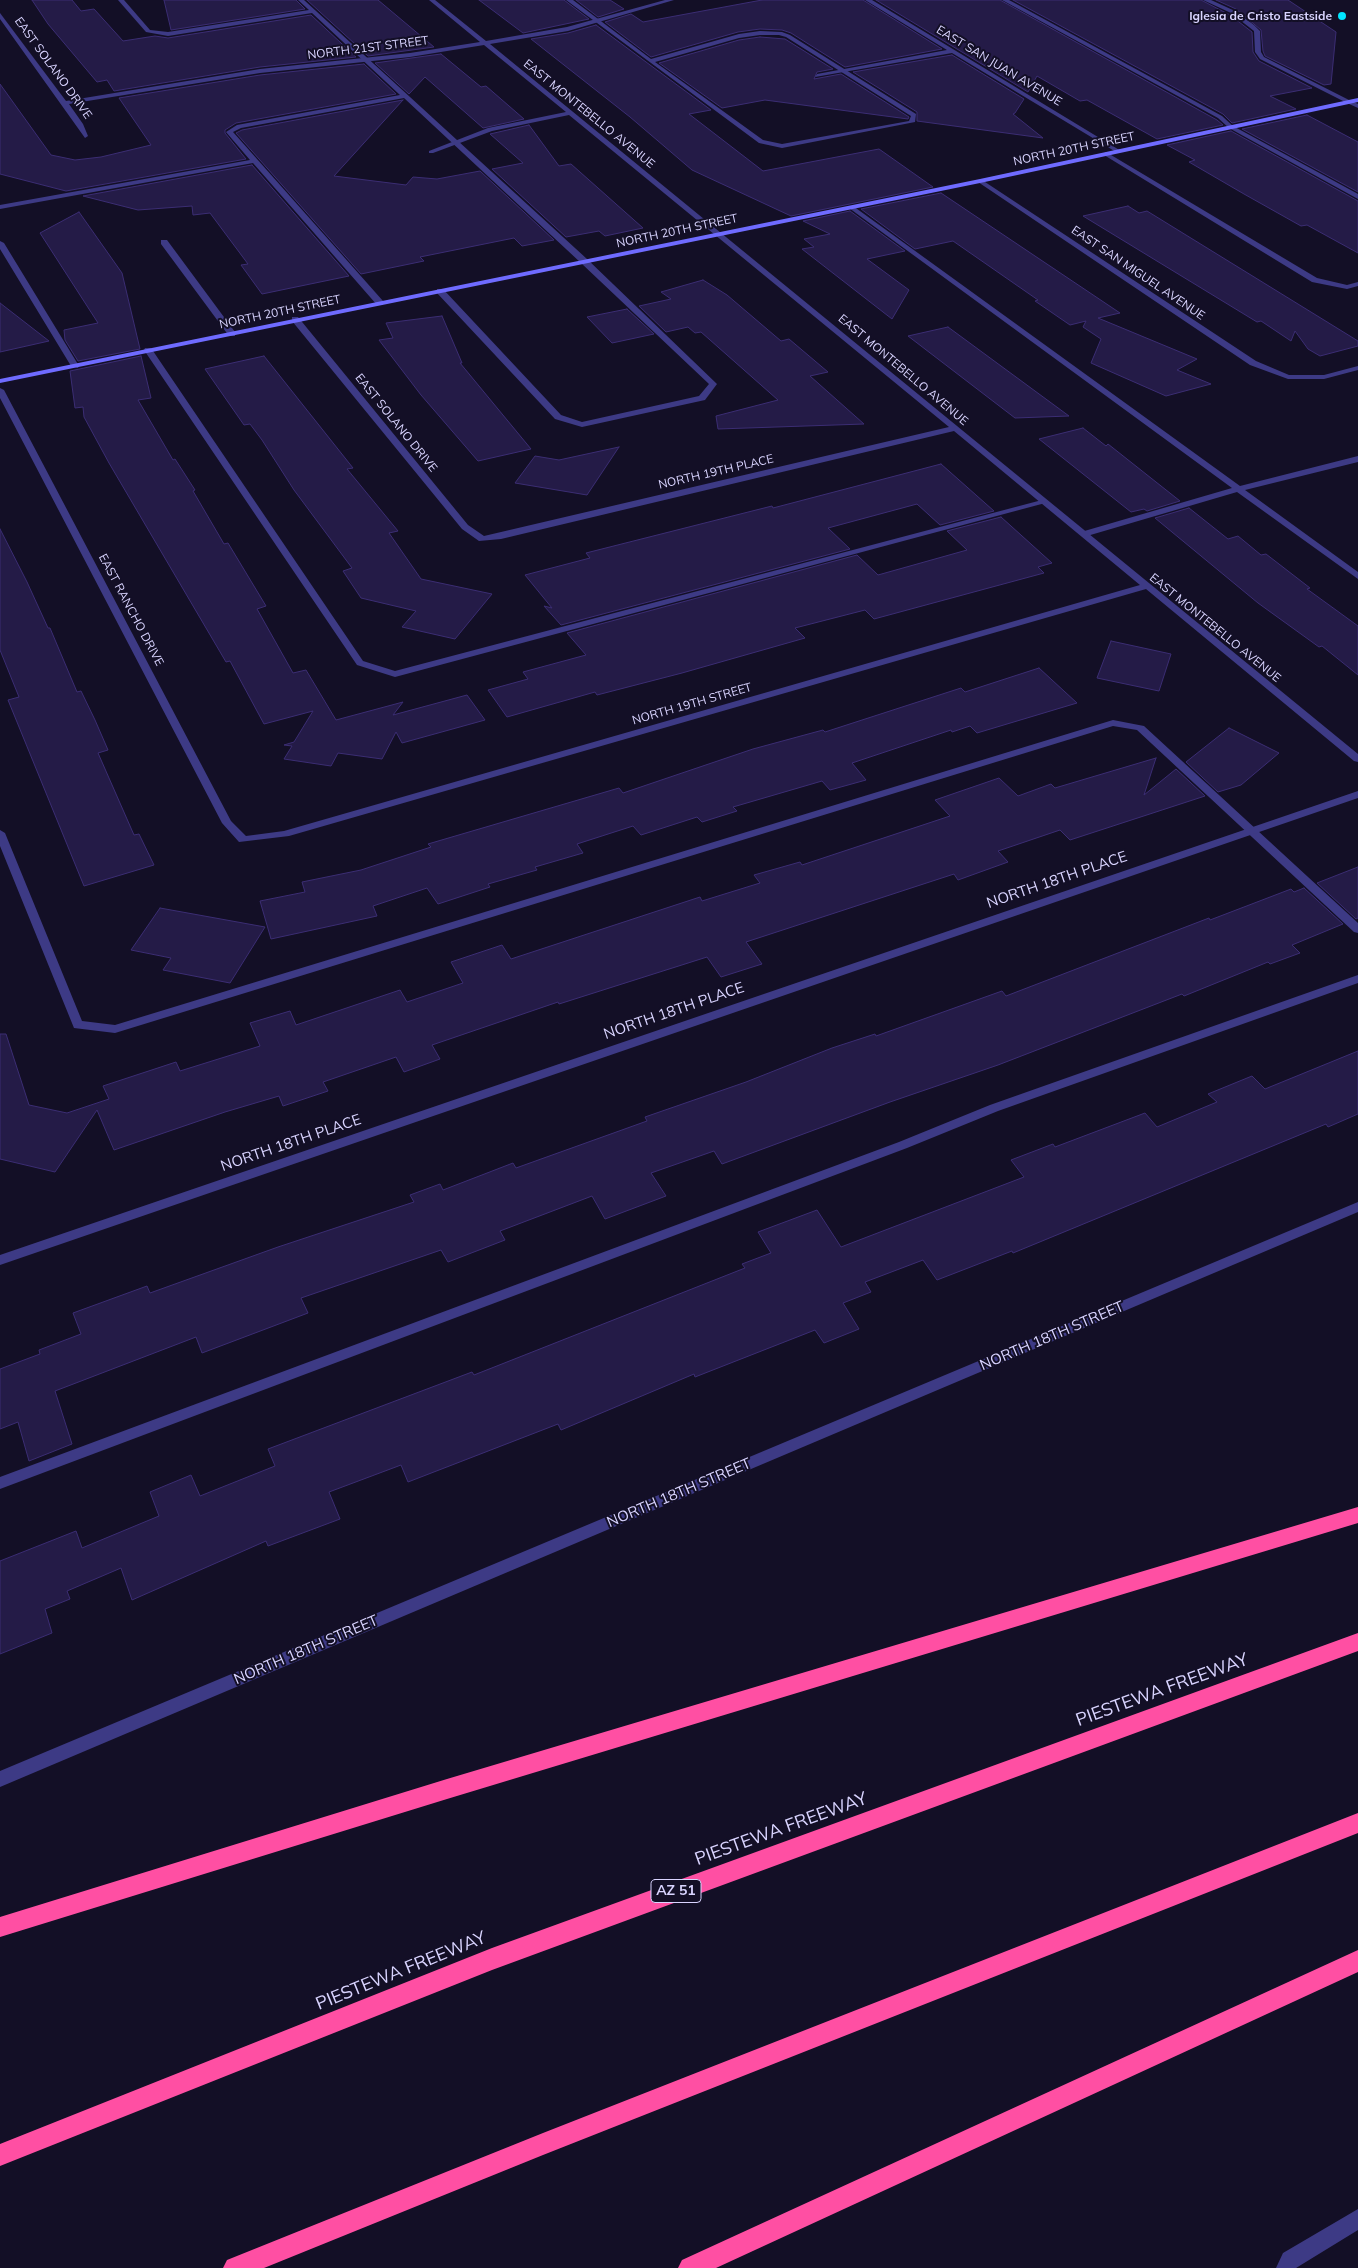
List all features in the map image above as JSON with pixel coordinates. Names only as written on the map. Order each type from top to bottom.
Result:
[{"type":"highway","points":[[0,1927],[447,1789],[1358,1515]]},
{"type":"highway","name":"PIESTEWA FREEWAY","points":[[0,2155],[492,1958],[1358,1642]]},
{"type":"highway","points":[[235,2268],[570,2133],[1358,1824]]},
{"type":"highway","points":[[690,2268],[1358,1961]]},
{"type":"street","points":[[121,0],[148,31],[168,34],[313,11]]},
{"type":"street","points":[[301,0],[584,261],[713,384],[702,398],[582,424],[558,417],[440,290]]},
{"type":"street","name":"EAST MONTEBELLO AVENUE","points":[[432,0],[1358,759]]},
{"type":"street","points":[[570,0],[650,61],[760,142],[782,146],[912,122],[914,115],[788,36],[770,32],[739,36],[650,61]]},
{"type":"street","name":"NORTH 21ST STREET","points":[[65,103],[260,72],[366,60],[485,43],[598,22],[671,0]]},
{"type":"street","name":"EAST SAN JUAN AVENUE","points":[[868,0],[1118,151]]},
{"type":"street","points":[[1005,0],[1220,117],[1231,128],[1358,196]]},
{"type":"street","points":[[1206,0],[1234,12],[1257,31],[1258,52],[1262,58],[1358,106]]},
{"type":"street","name":"EAST SOLANO DRIVE","points":[[0,15],[80,124],[85,136]]},
{"type":"street","points":[[817,76],[954,51]]},
{"type":"street","points":[[380,303],[229,132],[239,126],[404,96]]},
{"type":"street","name":"NORTH 20TH STREET","points":[[0,381],[851,207],[1358,100]]},
{"type":"street","points":[[431,152],[455,141],[514,123],[570,113]]},
{"type":"street","points":[[1106,154],[1315,280],[1347,286],[1358,284]]},
{"type":"street","points":[[0,207],[255,161]]},
{"type":"street","name":"EAST SAN MIGUEL AVENUE","points":[[980,180],[1253,363],[1288,377],[1324,377],[1358,368]]},
{"type":"street","points":[[851,207],[1358,576]]},
{"type":"street","points":[[0,242],[75,366]]},
{"type":"street","points":[[164,242],[232,334]]},
{"type":"street","name":"EAST SOLANO DRIVE","points":[[296,319],[465,527],[482,539]]},
{"type":"street","points":[[148,350],[360,663],[395,674],[1046,502]]},
{"type":"street","name":"EAST RANCHO DRIVE","points":[[0,390],[227,823],[243,840]]},
{"type":"street","name":"NORTH 19TH PLACE","points":[[482,539],[956,428]]},
{"type":"street","points":[[1084,534],[1239,489],[1358,459]]},
{"type":"street","name":"NORTH 19TH STREET","points":[[243,840],[285,834],[1146,586]]},
{"type":"street","points":[[0,833],[78,1025],[115,1029],[1112,723],[1140,728],[1358,929]]},
{"type":"street","name":"NORTH 18TH PLACE","points":[[0,1260],[1358,794]]},
{"type":"street","points":[[0,1483],[903,1145],[994,1108],[1358,979]]},
{"type":"street","name":"NORTH 18TH STREET","points":[[0,1779],[1358,1207]]},
{"type":"street","points":[[1286,2268],[1290,2260],[1358,2219]]},
{"type":"building","points":[[32,0],[72,0],[81,11],[94,9],[123,41],[155,36],[168,38],[311,15],[356,57],[260,67],[114,91],[107,80],[97,82],[48,24]]},
{"type":"building","points":[[164,0],[296,0],[305,9],[171,30]]},
{"type":"building","points":[[307,0],[378,0],[434,47],[368,56]]},
{"type":"building","points":[[479,0],[564,0],[589,19],[523,33]]},
{"type":"building","points":[[576,0],[610,0],[624,9],[598,17]]},
{"type":"building","points":[[762,0],[863,0],[942,49],[845,67],[791,33],[782,30],[760,29],[738,32],[651,57],[605,22],[631,14],[643,22]]},
{"type":"building","points":[[876,0],[1000,0],[1223,125],[1157,139],[1087,100],[1080,101],[1037,76],[1028,92]]},
{"type":"building","points":[[1013,0],[1201,0],[1230,15],[1252,32],[1253,52],[1259,61],[1312,88],[1270,96],[1296,109],[1232,123],[1223,114]]},
{"type":"building","points":[[1216,0],[1288,0],[1336,32],[1331,84],[1324,85],[1265,56],[1261,30],[1236,9]]},
{"type":"building","points":[[596,25],[711,110],[689,114],[763,171],[879,149],[933,187],[791,216],[692,170],[630,117],[531,39],[568,33]]},
{"type":"building","points":[[760,37],[785,39],[833,69],[817,72],[814,79],[841,74],[909,117],[908,119],[765,100],[722,108],[659,63],[739,40]]},
{"type":"building","points":[[441,54],[481,87],[486,86],[524,119],[483,128],[425,77],[409,94],[375,63]]},
{"type":"building","points":[[952,55],[1024,99],[1013,114],[1043,138],[917,121],[917,112],[853,72]]},
{"type":"building","points":[[364,64],[396,94],[236,123],[225,130],[225,133],[246,159],[66,191],[0,174],[0,84],[51,155],[75,160],[101,157],[151,145],[119,98],[260,75]]},
{"type":"building","points":[[403,100],[334,176],[406,185],[413,177],[437,179],[480,171],[554,240],[522,246],[514,238],[420,257],[424,261],[361,274],[236,133],[242,130]]},
{"type":"building","points":[[1307,115],[1358,142],[1358,192],[1242,129]]},
{"type":"building","points":[[529,125],[559,166],[571,164],[643,228],[605,236],[599,231],[566,237],[492,169],[523,163],[490,134]]},
{"type":"building","points":[[1231,131],[1358,201],[1358,253],[1307,225],[1301,226],[1244,194],[1189,162],[1195,160],[1167,145]]},
{"type":"building","points":[[252,165],[349,276],[262,294],[241,265],[248,264],[210,213],[193,215],[192,206],[138,210],[83,196]]},
{"type":"building","points":[[941,193],[1120,313],[1098,318],[1197,359],[1177,370],[1211,384],[1166,396],[1091,363],[1101,339],[1083,327],[1086,321],[1070,325],[1035,301],[1038,300],[953,241],[915,249],[861,209]]},
{"type":"building","points":[[1128,206],[1139,213],[1147,211],[1358,341],[1358,346],[1320,356],[1308,349],[1295,331],[1291,341],[1261,321],[1257,322],[1083,216]]},
{"type":"building","points":[[850,211],[905,251],[867,259],[909,290],[892,319],[802,249],[814,247],[804,239],[830,234],[803,221]]},
{"type":"building","points":[[79,212],[122,273],[140,349],[78,361],[65,340],[64,330],[98,323],[40,233]]},
{"type":"building","points":[[703,280],[727,295],[781,341],[789,339],[828,372],[810,376],[864,424],[718,429],[716,416],[778,400],[701,332],[695,333],[688,327],[666,332],[639,306],[671,299],[661,292]]},
{"type":"building","points":[[0,303],[49,341],[0,352]]},
{"type":"building","points":[[627,309],[654,334],[612,343],[587,317]]},
{"type":"building","points":[[442,316],[462,363],[460,363],[531,449],[478,461],[421,395],[379,340],[393,338],[386,323]]},
{"type":"building","points":[[948,327],[1069,416],[1015,418],[908,336]]},
{"type":"building","points":[[141,356],[151,398],[138,400],[173,460],[175,459],[195,490],[193,491],[224,544],[228,543],[266,606],[257,609],[293,673],[306,670],[336,720],[403,702],[393,715],[467,695],[485,720],[402,743],[396,732],[382,759],[338,753],[331,766],[284,759],[292,746],[284,745],[294,742],[313,711],[264,724],[230,661],[226,662],[109,463],[84,417],[83,407],[75,408],[70,371]]},
{"type":"building","points":[[264,356],[353,468],[347,469],[398,531],[389,533],[421,579],[492,594],[455,639],[402,627],[416,611],[361,598],[343,571],[352,568],[294,490],[262,440],[250,424],[244,425],[205,369]]},
{"type":"building","points":[[1083,428],[1106,446],[1108,444],[1180,501],[1147,511],[1144,509],[1131,512],[1039,439]]},
{"type":"building","points":[[619,447],[587,495],[515,483],[535,456],[559,460]]},
{"type":"building","points":[[941,464],[994,511],[940,525],[917,504],[828,528],[850,549],[561,625],[544,606],[552,608],[525,575],[590,558],[586,553],[772,506],[773,508]]},
{"type":"building","points":[[1189,508],[1228,539],[1238,536],[1261,555],[1266,554],[1310,588],[1307,589],[1358,626],[1358,675],[1322,646],[1319,647],[1258,603],[1155,518]]},
{"type":"building","points":[[1001,517],[1052,563],[1038,567],[1044,573],[874,619],[865,610],[795,628],[805,638],[682,673],[597,695],[595,692],[507,717],[488,690],[528,679],[523,672],[586,655],[567,633],[857,555],[878,575],[967,550],[947,531]]},
{"type":"building","points":[[0,529],[48,628],[50,628],[77,692],[81,691],[95,720],[108,750],[98,753],[134,835],[139,834],[154,865],[84,886],[8,700],[19,697],[0,650]]},
{"type":"building","points":[[1111,641],[1171,654],[1159,691],[1097,678]]},
{"type":"building","points":[[1039,668],[1077,703],[977,733],[970,726],[952,732],[951,730],[852,763],[866,780],[830,790],[822,781],[733,807],[737,811],[702,822],[697,817],[641,835],[633,826],[577,844],[583,853],[535,867],[537,870],[488,884],[490,887],[438,904],[427,888],[373,906],[377,916],[271,939],[260,901],[305,892],[302,882],[361,870],[431,847],[428,844],[619,788],[623,793],[753,749],[823,730],[825,732],[961,688],[965,692]]},
{"type":"building","points":[[1229,728],[1279,753],[1241,785],[1218,792],[1186,762]]},
{"type":"building","points":[[1156,758],[1144,795],[1176,769],[1205,796],[1070,840],[1060,830],[998,851],[1008,862],[958,880],[954,874],[746,942],[762,964],[721,977],[707,957],[559,1004],[558,1002],[432,1045],[440,1059],[404,1072],[396,1057],[323,1082],[328,1091],[283,1106],[279,1096],[225,1112],[114,1150],[97,1110],[55,1172],[0,1159],[0,1034],[6,1034],[29,1105],[67,1113],[109,1099],[103,1086],[176,1062],[180,1071],[260,1046],[250,1023],[290,1011],[296,1025],[400,990],[407,1002],[463,983],[451,962],[502,945],[511,959],[700,897],[702,901],[760,883],[754,875],[800,862],[802,865],[950,816],[935,800],[999,778],[1018,796],[1051,784],[1055,788]]},
{"type":"building","points":[[1358,867],[1358,918],[1356,919],[1317,883]]},
{"type":"building","points":[[1304,888],[1343,924],[1292,945],[1300,953],[1270,964],[1268,962],[1184,996],[1182,994],[998,1065],[890,1102],[722,1164],[714,1151],[651,1173],[666,1196],[605,1219],[592,1196],[500,1231],[505,1240],[448,1262],[441,1250],[301,1298],[308,1313],[202,1353],[196,1337],[55,1391],[72,1444],[29,1461],[18,1422],[0,1429],[0,1369],[40,1354],[39,1350],[81,1334],[73,1313],[147,1286],[150,1293],[278,1247],[414,1202],[410,1195],[440,1184],[443,1190],[513,1163],[516,1168],[647,1121],[645,1117],[746,1082],[832,1048],[875,1034],[876,1036],[1002,991],[1006,996],[1209,918],[1210,920],[1291,889],[1294,892]]},
{"type":"building","points":[[160,908],[265,927],[230,983],[163,970],[171,958],[131,950]]},
{"type":"building","points":[[1358,1051],[1358,1114],[1328,1127],[1326,1124],[1013,1253],[1012,1251],[937,1280],[923,1260],[865,1282],[871,1292],[843,1303],[859,1329],[824,1343],[815,1330],[695,1377],[694,1374],[561,1430],[558,1424],[408,1482],[401,1465],[329,1492],[340,1519],[268,1546],[266,1541],[132,1600],[121,1568],[67,1591],[70,1599],[45,1609],[52,1633],[0,1654],[0,1561],[76,1531],[82,1548],[159,1516],[150,1492],[191,1475],[200,1496],[275,1466],[268,1449],[472,1372],[474,1375],[745,1268],[742,1264],[771,1253],[758,1232],[817,1210],[841,1247],[1024,1177],[1011,1160],[1053,1144],[1055,1147],[1145,1113],[1157,1127],[1217,1102],[1208,1094],[1252,1076],[1265,1089]]},
{"type":"place","name":"Iglesia de Cristo Eastside","points":[[1342,16]]}]
